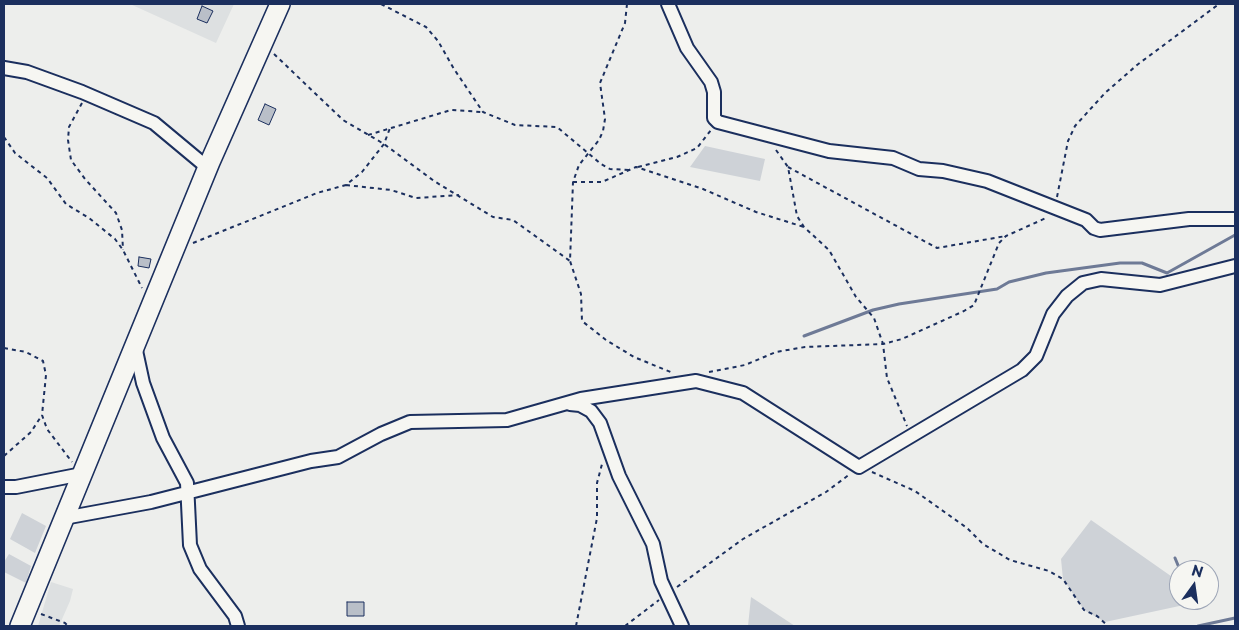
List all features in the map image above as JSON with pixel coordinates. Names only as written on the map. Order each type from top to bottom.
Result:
[{"type":"street","points":[[20,626],[208,168],[280,4]]},
{"type":"street","points":[[668,4],[688,48],[711,82],[714,92],[714,118],[718,122],[829,151],[893,158],[919,169],[943,171],[987,181],[1032,197],[1055,209],[1086,220],[1094,228],[1100,230],[1189,219],[1235,219]]},
{"type":"street","points":[[4,68],[27,72],[87,94],[154,123],[208,168]]},
{"type":"street","points":[[64,518],[189,493],[311,461],[338,457],[381,434],[410,422],[448,419],[507,420],[564,404],[698,377],[743,392],[859,467],[1022,370],[1036,356],[1053,314],[1067,296],[1083,283],[1102,278],[1160,285],[1235,266]]},
{"type":"street","points":[[135,346],[143,383],[163,438],[187,483],[189,493],[190,546],[200,569],[235,616],[238,626]]},
{"type":"street","points":[[564,404],[580,404],[591,411],[600,423],[619,476],[653,544],[661,581],[682,626]]},
{"type":"street","points":[[4,487],[16,487],[82,474]]},
{"type":"path","points":[[381,4],[426,27],[438,41],[483,112]]},
{"type":"path","points":[[627,4],[625,23],[600,82],[605,119],[603,131],[599,140],[579,165],[573,182],[570,261],[581,294],[582,321],[606,340],[634,357],[698,377],[746,365],[776,352],[805,346],[883,344],[902,339],[974,305],[999,244],[1006,236]]},
{"type":"path","points":[[788,167],[937,248],[1006,236],[1046,218],[1055,209],[1068,141],[1076,126],[1105,93],[1137,65],[1219,4]]},
{"type":"path","points":[[263,43],[332,111],[384,144],[434,181],[493,217],[513,220],[570,261]]},
{"type":"path","points":[[87,94],[69,127],[68,140],[71,160],[85,180],[116,213],[122,230],[123,250]]},
{"type":"path","points":[[368,135],[452,110],[483,112],[515,125],[557,127],[610,169],[630,170]]},
{"type":"path","points":[[573,182],[602,182],[636,167],[677,157],[697,148],[710,133],[714,118]]},
{"type":"path","points":[[346,185],[362,172],[384,144],[390,128]]},
{"type":"path","points":[[4,137],[14,153],[47,178],[66,204],[89,218],[115,239],[123,250],[151,308]]},
{"type":"path","points":[[772,146],[788,167],[797,216],[804,227],[829,250],[856,297],[874,318],[883,344],[887,378],[910,435]]},
{"type":"path","points":[[636,167],[703,189],[756,212],[804,227]]},
{"type":"path","points":[[174,250],[317,193],[346,185],[391,190],[416,198],[459,195]]},
{"type":"path","points":[[4,348],[26,352],[43,361],[46,375],[42,415],[47,430],[82,474]]},
{"type":"path","points":[[4,456],[31,432],[42,415]]},
{"type":"path","points":[[576,626],[597,518],[598,483],[607,444]]},
{"type":"path","points":[[625,626],[743,539],[826,492],[859,467],[886,476],[915,491],[967,528],[983,544],[1010,560],[1049,571],[1063,580],[1084,610],[1097,616],[1108,626]]},
{"type":"path","points":[[27,609],[65,623],[68,626]]},
{"type":"shaded area","points":[[130,4],[234,4],[216,43]]},
{"type":"shaded area","points":[[705,146],[765,159],[760,181],[690,167]]},
{"type":"shaded area","points":[[22,513],[46,526],[35,553],[10,539]]},
{"type":"shaded area","points":[[1091,520],[1169,575],[1169,608],[1105,622],[1084,610],[1063,579],[1061,559]]},
{"type":"shaded area","points":[[9,554],[31,566],[26,583],[4,572],[4,562]]},
{"type":"shaded area","points":[[51,582],[73,589],[70,601],[59,626],[38,626]]},
{"type":"shaded area","points":[[751,597],[795,626],[748,626]]},
{"type":"building","points":[[202,6],[213,11],[207,23],[197,19]]},
{"type":"building","points":[[265,104],[276,109],[269,125],[258,120]]},
{"type":"building","points":[[139,257],[151,259],[149,268],[138,266]]},
{"type":"building","points":[[347,602],[364,602],[364,616],[347,616]]},
{"type":"waterway","points":[[804,336],[873,310],[899,304],[997,289],[1009,282],[1046,273],[1120,263],[1142,263],[1167,273],[1235,235]]},
{"type":"waterway","points":[[1198,626],[1235,618]]}]
